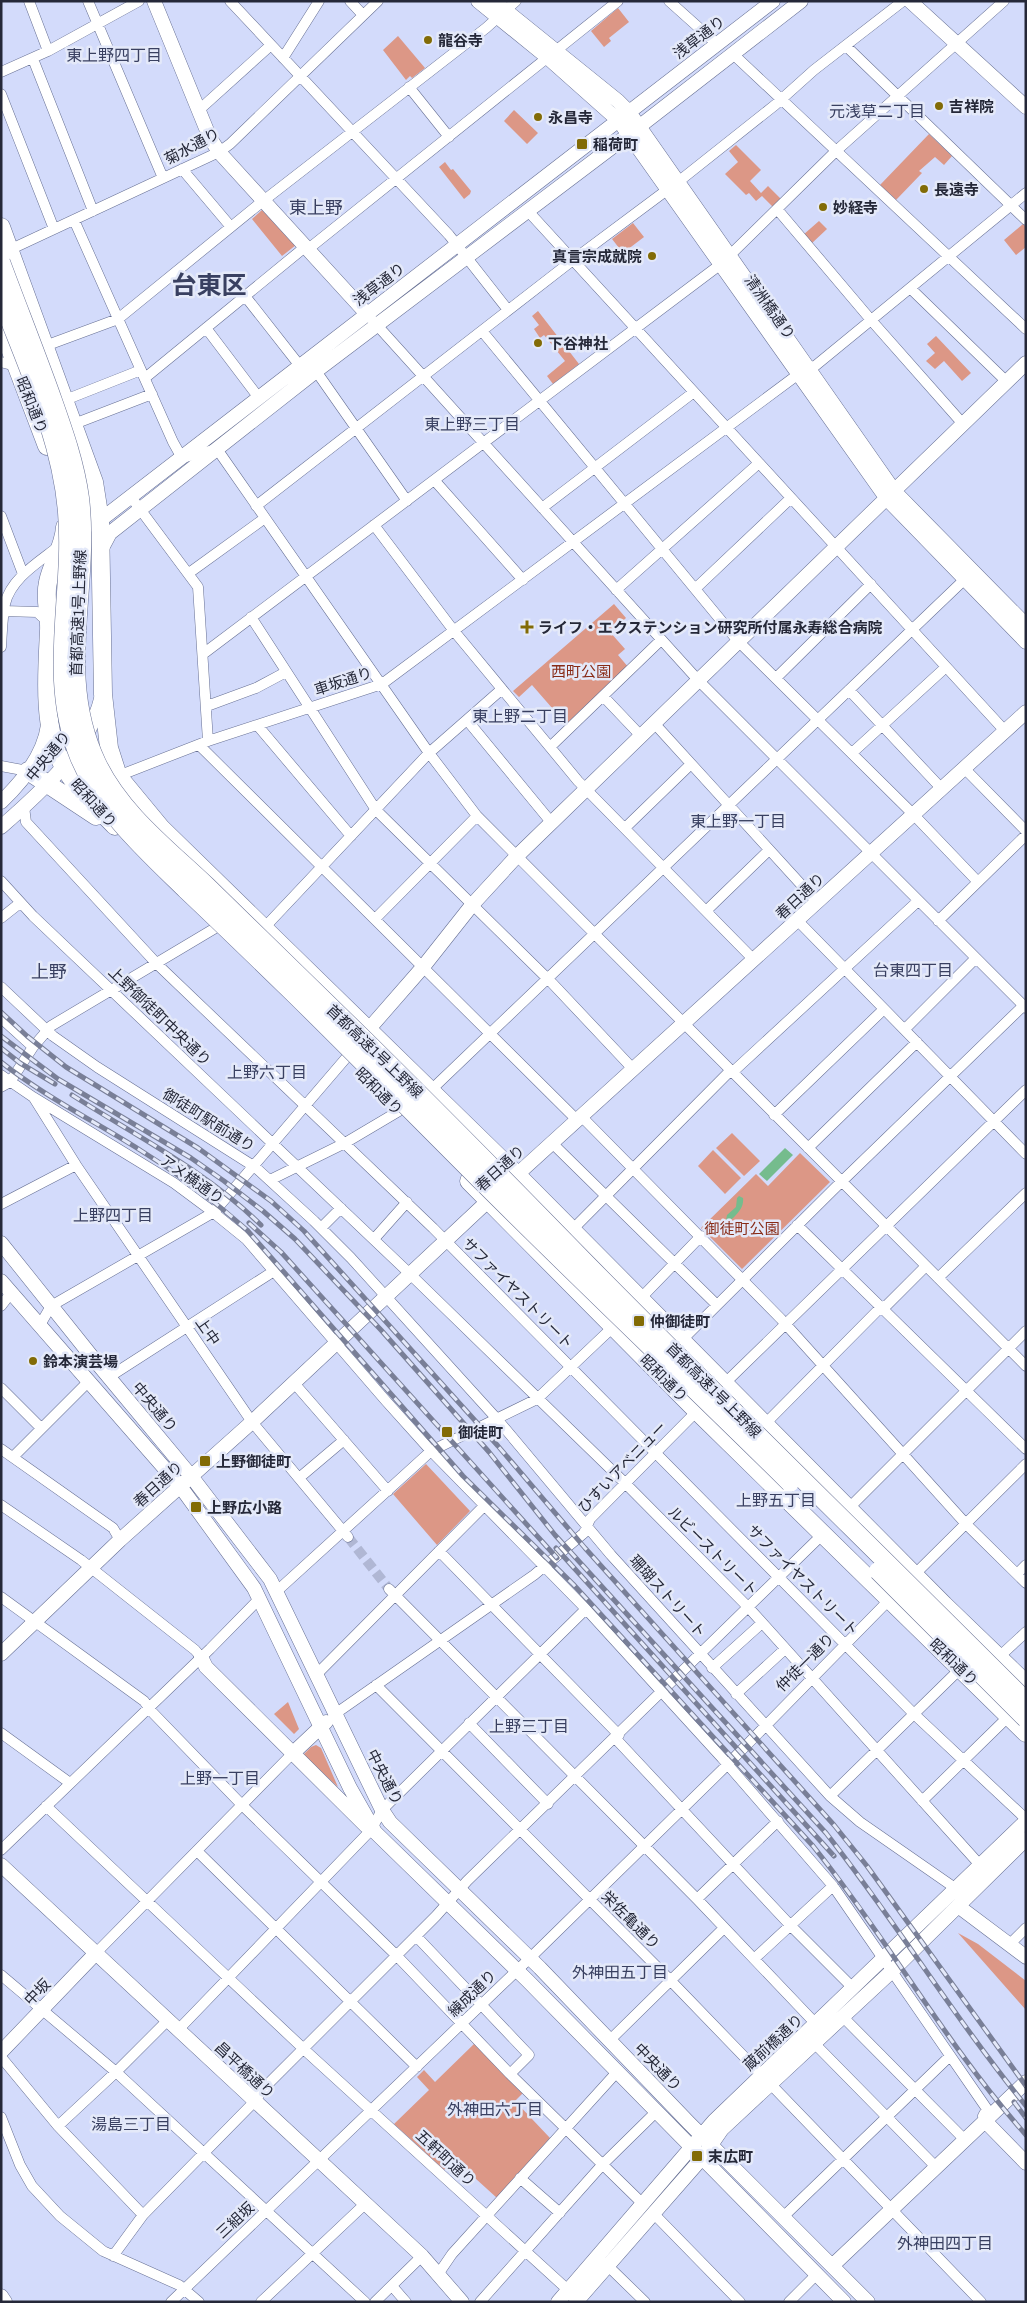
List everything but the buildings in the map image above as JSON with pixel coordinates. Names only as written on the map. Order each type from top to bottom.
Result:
[{"type":"highway","points":[[1,227],[4,255],[45,346],[94,482],[100,520],[99,561],[103,694],[109,748],[118,776],[161,828],[327,990],[366,1038],[466,1152],[557,1238],[588,1264]]},
{"type":"highway","name":"首都高速1号上野線","points":[[4,255],[58,413],[78,482],[82,528],[75,682],[82,724],[102,773],[117,796],[152,836],[279,956],[488,1161],[588,1264],[1026,1701]]},
{"type":"highway","name":"首都高速1号上野線","points":[[1,298],[51,434],[61,470],[67,513],[68,547],[62,630],[62,690],[71,734],[88,776],[109,809],[144,849],[794,1487],[1017,1717]]},
{"type":"highway","name":"昭和通り","points":[[1,325],[9,364],[46,441],[64,512],[62,543],[48,581],[45,601],[49,624],[47,671],[51,736],[63,766],[89,799],[123,835],[697,1411],[823,1534],[893,1595],[961,1668],[1017,1717],[1026,1733]]},
{"type":"highway","points":[[49,624],[62,604],[65,577],[70,566],[78,560],[99,561]]},
{"type":"highway","points":[[28,771],[123,835]]},
{"type":"highway","points":[[163,854],[192,880],[357,1045],[420,1118]]},
{"type":"highway","points":[[366,1038],[430,1091],[517,1175],[1026,1684]]},
{"type":"highway","points":[[853,1512],[858,1530],[897,1569],[893,1595]]},
{"type":"main road","points":[[154,1],[210,138],[219,152],[366,314]]},
{"type":"main road","name":"清洲橋通り","points":[[478,1],[507,10]]},
{"type":"main road","name":"清洲橋通り","points":[[494,1],[507,10],[552,54],[618,101],[624,116],[672,186],[891,496],[965,580],[1026,642]]},
{"type":"main road","name":"浅草通り","points":[[49,624],[53,585],[60,566],[80,539],[100,520],[773,1]]},
{"type":"main road","name":"浅草通り","points":[[99,561],[101,548],[110,533],[140,509],[316,371],[468,257],[801,1]]},
{"type":"main road","points":[[910,1],[1026,107]]},
{"type":"main road","points":[[366,1038],[472,905],[516,857],[586,787],[891,496],[1026,363]]},
{"type":"main road","name":"清洲橋通り","points":[[891,496],[1025,624]]},
{"type":"main road","name":"中央通り","points":[[1,827],[24,807],[63,766],[95,720],[103,694]]},
{"type":"main road","name":"春日通り","points":[[1,1654],[120,1540],[252,1422],[410,1274],[441,1236],[488,1201],[580,1119],[1026,712]]},
{"type":"main road","name":"中央通り","points":[[1,802],[28,771],[43,745],[50,714]]},
{"type":"main road","name":"中央通り","points":[[2,1247],[191,1476],[277,1591],[316,1676],[382,1810],[390,1822],[530,1958],[868,2302]]},
{"type":"main road","points":[[1,1281],[180,1486],[240,1567],[260,1598],[350,1788],[373,1830]]},
{"type":"main road","points":[[201,1657],[206,1667],[292,1754],[518,1970],[844,2302]]},
{"type":"main road","points":[[292,1754],[335,1714]]},
{"type":"main road","name":"蔵前橋通り","points":[[572,2296],[707,2140],[816,2024],[1026,1820]]},
{"type":"main road","name":"蔵前橋通り","points":[[766,2079],[814,2043],[843,2017],[1026,1839]]},
{"type":"main road","name":"昌平橋通り","points":[[1,1865],[422,2256],[439,2273],[462,2302]]},
{"type":"main road","points":[[958,1906],[1026,1957]]},
{"type":"main road","name":"中坂","points":[[1,2052],[96,1953]]},
{"type":"main road","points":[[832,2266],[1026,2082]]},
{"type":"main road","points":[[985,2121],[1026,2163]]},
{"type":"main road","name":"蔵前橋通り","points":[[558,2302],[572,2296],[608,2266],[648,2209]]},
{"type":"main road","points":[[1,2296],[6,2302]]},
{"type":"street","points":[[29,1],[48,51]]},
{"type":"street","points":[[88,1],[162,178]]},
{"type":"street","points":[[1,72],[33,59],[140,1]]},
{"type":"street","points":[[230,1],[458,245],[508,310]]},
{"type":"street","points":[[283,58],[319,1]]},
{"type":"street","points":[[350,1],[363,15]]},
{"type":"street","name":"菊水通り","points":[[4,255],[54,229],[219,152],[230,144],[378,1]]},
{"type":"street","points":[[65,400],[143,374],[206,328],[396,179],[618,1]]},
{"type":"street","points":[[668,1],[717,44]]},
{"type":"street","points":[[256,506],[573,260],[672,186],[780,100],[814,70],[903,1]]},
{"type":"street","points":[[203,654],[484,444],[725,260],[836,151],[1004,1]]},
{"type":"street","points":[[45,346],[118,319],[231,227],[507,10]]},
{"type":"street","points":[[199,110],[271,45]]},
{"type":"street","points":[[846,46],[1026,220]]},
{"type":"street","points":[[733,54],[1026,330]]},
{"type":"street","points":[[33,59],[92,211]]},
{"type":"street","points":[[410,87],[449,137]]},
{"type":"street","points":[[1,94],[54,229]]},
{"type":"street","points":[[182,169],[231,227]]},
{"type":"street","name":"車坂通り","points":[[118,776],[204,743],[382,684],[726,427],[803,371],[815,366],[1026,193]]},
{"type":"street","points":[[527,210],[1005,731]]},
{"type":"street","points":[[777,210],[870,320],[963,424]]},
{"type":"street","points":[[74,220],[182,458],[217,448],[430,753],[477,816],[1026,1366]]},
{"type":"street","points":[[910,288],[1007,382]]},
{"type":"street","points":[[245,296],[300,366]]},
{"type":"street","points":[[366,314],[698,680],[1025,1007],[841,1182],[682,1340]]},
{"type":"street","points":[[206,328],[259,398]]},
{"type":"street","points":[[482,331],[738,641],[913,814],[978,882]]},
{"type":"street","points":[[316,371],[407,501]]},
{"type":"street","points":[[542,508],[694,392]]},
{"type":"street","points":[[74,424],[152,394]]},
{"type":"street","points":[[616,590],[759,463]]},
{"type":"street","points":[[434,480],[523,580]]},
{"type":"street","points":[[131,496],[198,586],[206,706],[204,743],[322,866],[490,1034],[634,1168],[701,1236],[823,1365],[966,1524],[1026,1583]]},
{"type":"street","points":[[696,590],[791,498]]},
{"type":"street","points":[[1,516],[24,574]]},
{"type":"street","points":[[189,573],[265,518]]},
{"type":"street","points":[[374,525],[454,631],[550,747],[586,787],[754,960]]},
{"type":"street","points":[[1,647],[3,611],[10,592],[24,574],[62,543]]},
{"type":"street","points":[[430,1091],[728,804],[965,580]]},
{"type":"street","points":[[776,678],[871,584]]},
{"type":"street","points":[[3,611],[37,612],[49,624]]},
{"type":"street","points":[[251,617],[308,708],[376,810],[547,979],[634,1070]]},
{"type":"street","points":[[550,747],[661,640]]},
{"type":"street","points":[[852,753],[946,667]]},
{"type":"street","points":[[206,706],[256,688],[286,672]]},
{"type":"street","points":[[264,928],[430,753],[502,689]]},
{"type":"street","points":[[849,690],[941,788]]},
{"type":"street","points":[[603,696],[641,736]]},
{"type":"street","points":[[467,720],[551,822]]},
{"type":"street","points":[[654,723],[817,902]]},
{"type":"street","points":[[258,726],[351,836]]},
{"type":"street","points":[[626,828],[691,764]]},
{"type":"street","points":[[1,766],[28,771]]},
{"type":"street","points":[[964,768],[1026,831]]},
{"type":"street","name":"サファイヤストリート","points":[[24,807],[26,822],[157,964],[407,1202],[914,1714],[1026,1820]]},
{"type":"street","points":[[375,919],[477,816]]},
{"type":"street","points":[[938,921],[1026,835]]},
{"type":"street","points":[[707,910],[769,850]]},
{"type":"street","name":"上野御徒町中央通り","points":[[1,881],[20,902],[111,990],[410,1274]]},
{"type":"street","points":[[572,1230],[730,1071],[736,1069],[846,970],[918,901]]},
{"type":"street","points":[[1,918],[20,902]]},
{"type":"street","points":[[798,921],[1026,1154]]},
{"type":"street","points":[[6,1084],[51,1026],[216,927]]},
{"type":"street","points":[[905,1029],[976,958]]},
{"type":"street","name":"御徒町駅前通り","points":[[1,987],[47,1031],[97,1067],[255,1167],[321,1228],[385,1297]]},
{"type":"street","points":[[774,1115],[884,1008]]},
{"type":"street","points":[[1,1018],[33,1047]]},
{"type":"street","points":[[808,1148],[916,1042]]},
{"type":"street","points":[[40,1325],[51,1306],[214,1212],[255,1167],[346,1058]]},
{"type":"street","name":"アメ横通り","points":[[1,1075],[6,1084],[33,1097],[174,1183],[214,1212],[246,1239],[335,1344],[431,1452],[543,1568],[586,1609],[778,1821],[833,1886],[872,1940],[882,1960],[892,1971],[987,2109],[983,2116],[985,2121]]},
{"type":"street","name":"ひすいアベニュー","points":[[335,1714],[493,1605],[543,1568],[584,1533],[590,1519],[625,1483],[785,1324],[1026,1090]]},
{"type":"street","name":"上中","points":[[33,1097],[76,1165],[252,1422],[345,1534]]},
{"type":"street","points":[[270,1180],[298,1168],[345,1143],[399,1111]]},
{"type":"street","points":[[552,1144],[606,1194],[717,1305]]},
{"type":"street","points":[[1,1204],[76,1165]]},
{"type":"street","points":[[938,1278],[1026,1194]]},
{"type":"street","points":[[374,1240],[407,1202]]},
{"type":"street","points":[[321,1228],[341,1208]]},
{"type":"street","points":[[798,1225],[1026,1449]]},
{"type":"street","points":[[641,1298],[701,1236]]},
{"type":"street","points":[[765,1424],[881,1307],[887,1305],[926,1266]]},
{"type":"street","points":[[108,1377],[188,1328],[274,1271]]},
{"type":"street","name":"ルビーストリート","points":[[410,1274],[625,1483],[748,1607],[980,1865]]},
{"type":"street","points":[[1,1306],[11,1293]]},
{"type":"street","name":"珊瑚ストリート","points":[[385,1297],[497,1419],[586,1527],[830,1796],[860,1822],[956,1888]]},
{"type":"street","points":[[277,1591],[345,1534],[431,1452],[537,1399],[613,1327]]},
{"type":"street","points":[[853,1512],[903,1454],[1026,1331]]},
{"type":"street","points":[[13,1457],[89,1381]]},
{"type":"street","points":[[294,1383],[388,1491]]},
{"type":"street","points":[[1,1388],[41,1428]]},
{"type":"street","points":[[299,1478],[344,1440]]},
{"type":"street","points":[[1,1449],[112,1528],[120,1540]]},
{"type":"street","name":"仲徒一通り","points":[[726,1764],[1026,1464]]},
{"type":"street","points":[[1,1505],[91,1568],[196,1650],[201,1657]]},
{"type":"street","points":[[316,1676],[392,1592],[439,1551],[484,1506]]},
{"type":"street","points":[[112,2256],[143,2215],[255,2101],[263,2089],[397,1956],[461,1890],[467,1881],[617,1737],[661,1691],[823,1534]]},
{"type":"street","points":[[439,1551],[493,1605],[617,1737],[681,1810],[790,1925],[853,1988]]},
{"type":"street","points":[[1017,1574],[1026,1566]]},
{"type":"street","points":[[392,1592],[574,1778],[696,1899],[816,2024]]},
{"type":"street","points":[[1,1596],[144,1700],[242,1805],[397,1956],[510,2074],[740,2302]]},
{"type":"street","points":[[1,1850],[260,1598]]},
{"type":"street","points":[[58,2126],[116,2072],[228,1978],[373,1830],[382,1810],[586,1609]]},
{"type":"street","points":[[712,1668],[762,1623]]},
{"type":"street","points":[[1000,1657],[1026,1632]]},
{"type":"street","points":[[736,1694],[785,1648]]},
{"type":"street","points":[[830,1796],[961,1668]]},
{"type":"street","name":"栄佐亀通り","points":[[376,1685],[671,1981],[981,2302]]},
{"type":"street","points":[[922,1801],[963,1760],[1017,1717]]},
{"type":"street","points":[[469,1723],[548,1804]]},
{"type":"street","points":[[1,1733],[70,1783]]},
{"type":"street","points":[[96,1953],[292,1754]]},
{"type":"street","name":"練成通り","points":[[320,2160],[590,1900],[726,1764]]},
{"type":"street","name":"五軒町通り","points":[[46,1806],[228,1978],[526,2251],[572,2296]]},
{"type":"street","points":[[696,1899],[778,1821]]},
{"type":"street","points":[[197,1851],[417,2067]]},
{"type":"street","points":[[754,1959],[833,1886]]},
{"type":"street","points":[[610,2040],[724,1928]]},
{"type":"street","points":[[1009,1945],[1026,1928]]},
{"type":"street","points":[[416,1936],[483,2004],[487,2012],[529,2055],[510,2074]]},
{"type":"street","points":[[1,1975],[116,2072],[205,2152],[365,2302]]},
{"type":"street","points":[[843,2017],[965,2140]]},
{"type":"street","points":[[814,2043],[936,2167]]},
{"type":"street","points":[[783,2216],[950,2056]]},
{"type":"street","points":[[1,2057],[58,2126],[143,2215]]},
{"type":"street","points":[[439,2273],[452,2254],[564,2128],[617,2072]]},
{"type":"street","points":[[480,2302],[602,2165],[656,2112]]},
{"type":"street","points":[[1,2117],[20,2165],[32,2186],[60,2216],[112,2256],[179,2285],[199,2302]]},
{"type":"street","name":"三組坂","points":[[171,2302],[320,2160]]},
{"type":"street","points":[[520,2178],[560,2213]]},
{"type":"street","points":[[261,2302],[366,2203]]},
{"type":"street","points":[[375,2302],[422,2256]]},
{"type":"street","points":[[608,2266],[645,2302]]},
{"type":"street","points":[[789,2302],[817,2274]]},
{"type":"street","points":[[392,2286],[406,2302]]},
{"type":"green space","points":[[618,8],[629,22],[609,38],[611,41],[604,47],[591,31]]},
{"type":"green space","points":[[398,36],[425,68],[412,78],[410,76],[406,80],[383,50]]},
{"type":"green space","points":[[514,110],[538,133],[527,144],[504,121]]},
{"type":"green space","points":[[929,134],[952,156],[944,165],[935,157],[919,171],[922,173],[896,200],[880,185]]},
{"type":"green space","points":[[736,145],[761,170],[750,181],[761,193],[768,186],[781,199],[773,207],[762,196],[756,201],[749,193],[746,195],[725,174],[738,162],[729,151]]},
{"type":"green space","points":[[445,162],[471,191],[464,199],[439,167]]},
{"type":"green space","points":[[262,210],[296,245],[282,256],[252,219]]},
{"type":"green space","points":[[819,221],[827,229],[811,244],[803,235]]},
{"type":"green space","points":[[633,223],[644,237],[623,253],[612,239]]},
{"type":"green space","points":[[1023,224],[1026,227],[1026,247],[1016,255],[1004,240]]},
{"type":"green space","points":[[538,311],[579,364],[553,384],[547,376],[565,361],[544,335],[540,338],[534,329],[539,325],[532,316]]},
{"type":"green space","points":[[936,336],[971,373],[962,381],[944,361],[935,369],[926,361],[935,353],[927,344]]},
{"type":"green space","name":"西町公園","points":[[614,604],[626,618],[610,632],[625,649],[618,655],[629,668],[566,724],[532,685],[519,697],[513,691]]},
{"type":"green space","points":[[732,1133],[760,1161],[744,1176],[716,1148]]},
{"type":"green space","points":[[713,1150],[741,1178],[725,1194],[698,1166]]},
{"type":"green space","name":"御徒町公園","points":[[800,1153],[830,1182],[742,1269],[701,1228],[756,1174],[768,1186]]},
{"type":"green space","points":[[426,1464],[470,1511],[437,1545],[393,1494]]},
{"type":"green space","points":[[288,1702],[299,1729],[294,1734],[274,1714]]},
{"type":"green space","points":[[316,1745],[321,1748],[338,1787],[303,1755]]},
{"type":"green space","points":[[958,1933],[978,1944],[1026,1981],[1026,2010]]},
{"type":"green space","points":[[475,2043],[523,2093],[515,2101],[550,2138],[497,2198],[454,2159],[444,2170],[394,2124],[429,2090],[417,2077],[424,2070],[435,2082]]},
{"type":"shaded area","points":[[785,1148],[793,1155],[767,1181],[759,1174]]},
{"type":"shaded area","points":[[739,1196],[743,1198],[741,1208],[719,1230],[727,1215],[736,1207]]},
{"type":"tunnel","points":[[348,1537],[389,1589]]},
{"type":"railway","points":[[1,1012],[27,1036],[66,1067],[198,1148],[271,1201],[304,1231],[498,1446],[585,1548],[834,1825],[867,1866],[1026,2086]]},
{"type":"railway","points":[[1,1036],[58,1079],[191,1158],[263,1211],[295,1239],[381,1330],[489,1452],[555,1535],[826,1833],[975,2039],[1026,2106]]},
{"type":"railway","points":[[1,1048],[20,1063],[55,1084]]},
{"type":"railway","points":[[1,1062],[52,1097],[168,1168],[247,1230],[463,1476],[573,1584],[813,1846],[867,1918],[943,2029],[997,2101],[1026,2135]]},
{"type":"railway","points":[[72,1095],[194,1171],[240,1206],[261,1225]]},
{"type":"railway","points":[[249,1223],[281,1252],[557,1558]]},
{"type":"railway","points":[[556,1548],[834,1856]]},
{"type":"railway","points":[[1014,2102],[1026,2118]]},
{"type":"place","name":"龍谷寺","points":[[428,40]]},
{"type":"place","name":"吉祥院","points":[[939,106]]},
{"type":"place","name":"永昌寺","points":[[538,117]]},
{"type":"place","name":"稲荷町","points":[[582,144]]},
{"type":"place","name":"長遠寺","points":[[924,189]]},
{"type":"place","name":"妙経寺","points":[[823,207]]},
{"type":"place","name":"真言宗成就院","points":[[652,256]]},
{"type":"place","name":"下谷神社","points":[[538,343]]},
{"type":"place","name":"ライフ・エクステンション研究所付属永寿総合病院","points":[[527,627]]},
{"type":"place","name":"仲御徒町","points":[[639,1321]]},
{"type":"place","name":"鈴本演芸場","points":[[33,1361]]},
{"type":"place","name":"御徒町","points":[[447,1432]]},
{"type":"place","name":"上野御徒町","points":[[205,1461]]},
{"type":"place","name":"上野広小路","points":[[196,1507]]},
{"type":"place","name":"末広町","points":[[697,2156]]},
{"type":"district","name":"東上野四丁目","points":[[114,55]]},
{"type":"district","name":"元浅草二丁目","points":[[877,111]]},
{"type":"district","name":"東上野","points":[[316,207]]},
{"type":"district","name":"台東区","points":[[209,285]]},
{"type":"district","name":"東上野三丁目","points":[[472,424]]},
{"type":"district","name":"東上野二丁目","points":[[520,716]]},
{"type":"district","name":"東上野一丁目","points":[[738,821]]},
{"type":"district","name":"台東四丁目","points":[[913,970]]},
{"type":"district","name":"上野","points":[[49,971]]},
{"type":"district","name":"上野六丁目","points":[[267,1072]]},
{"type":"district","name":"上野四丁目","points":[[113,1215]]},
{"type":"district","name":"上野五丁目","points":[[776,1500]]},
{"type":"district","name":"上野三丁目","points":[[529,1726]]},
{"type":"district","name":"上野一丁目","points":[[220,1778]]},
{"type":"district","name":"外神田五丁目","points":[[620,1972]]},
{"type":"district","name":"外神田六丁目","points":[[495,2109]]},
{"type":"district","name":"湯島三丁目","points":[[131,2124]]},
{"type":"district","name":"外神田四丁目","points":[[945,2243]]}]
